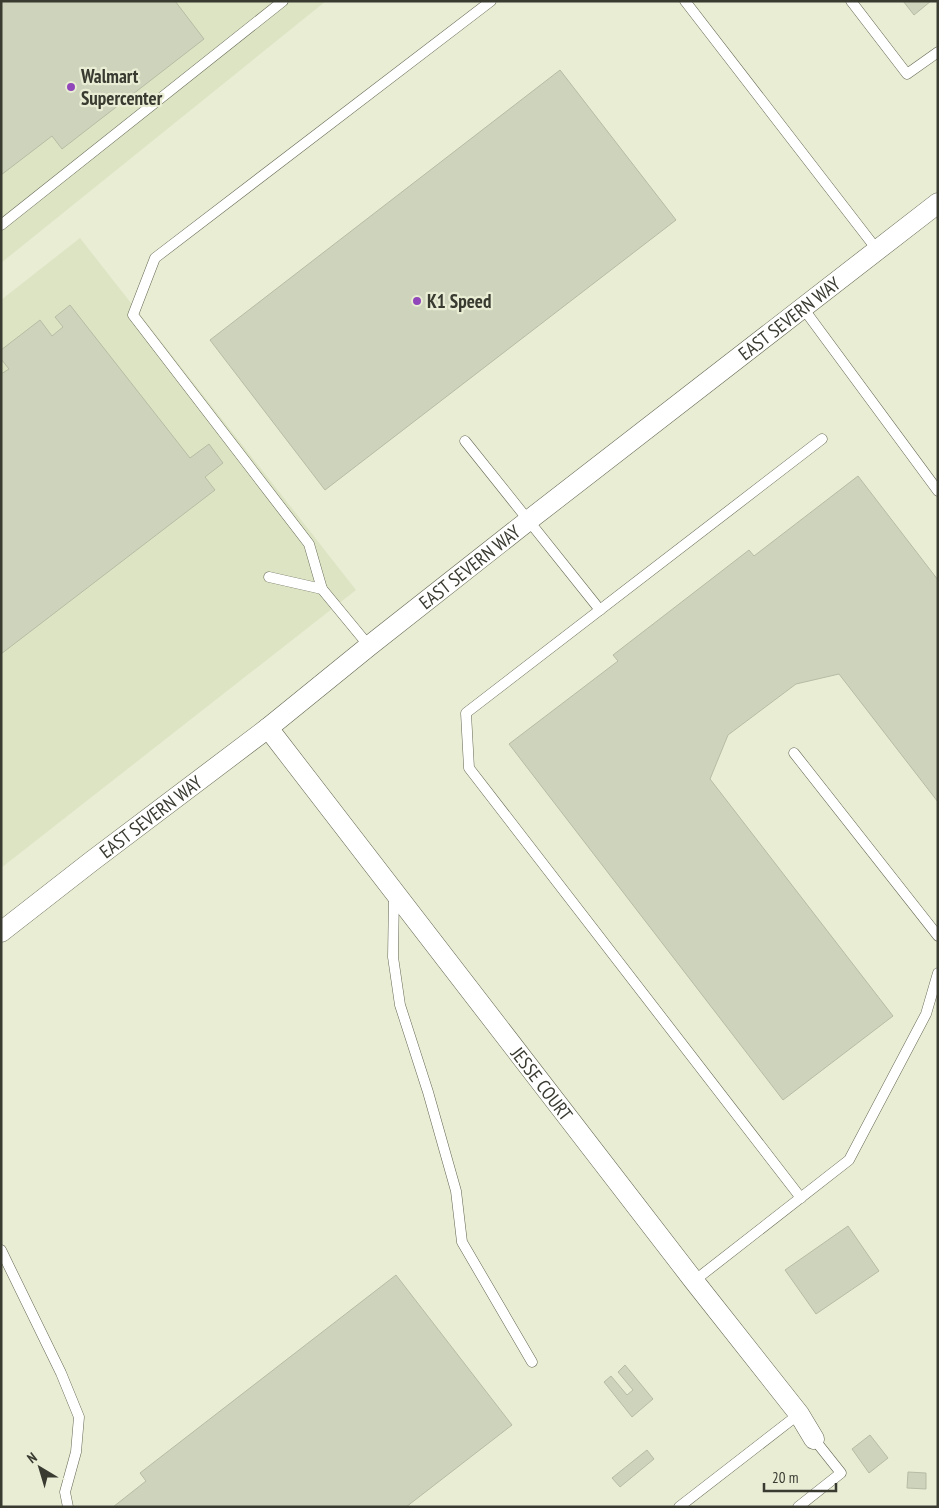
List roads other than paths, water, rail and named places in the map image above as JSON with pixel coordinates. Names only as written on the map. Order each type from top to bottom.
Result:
[{"type":"street","name":"EAST SEVERN WAY","points":[[1,932],[268,728],[529,520],[938,204]]},
{"type":"street","name":"JESSE COURT","points":[[268,728],[694,1281],[799,1414],[814,1439]]},
{"type":"lane","points":[[1,226],[283,1]]},
{"type":"lane","points":[[370,646],[322,589],[309,544],[132,315],[154,258],[491,1]]},
{"type":"lane","points":[[685,1],[878,251]]},
{"type":"lane","points":[[851,1],[907,74],[938,52]]},
{"type":"lane","points":[[803,308],[938,491]]},
{"type":"lane","points":[[801,1198],[469,768],[466,714],[822,439]]},
{"type":"lane","points":[[465,441],[600,610]]},
{"type":"lane","points":[[269,577],[322,589]]},
{"type":"lane","points":[[794,753],[938,936]]},
{"type":"lane","points":[[394,891],[393,957],[400,1005],[428,1092],[456,1191],[462,1242],[532,1362]]},
{"type":"lane","points":[[694,1281],[849,1160],[926,1014],[938,973]]},
{"type":"lane","points":[[1,1250],[61,1373],[79,1417],[76,1452],[65,1492],[68,1507]]},
{"type":"lane","points":[[679,1507],[799,1414]]},
{"type":"lane","points":[[798,1507],[841,1473],[814,1439]]},
{"type":"place","name":"Walmart Supercenter","points":[[71,87]]},
{"type":"place","name":"K1 Speed","points":[[417,301]]}]
